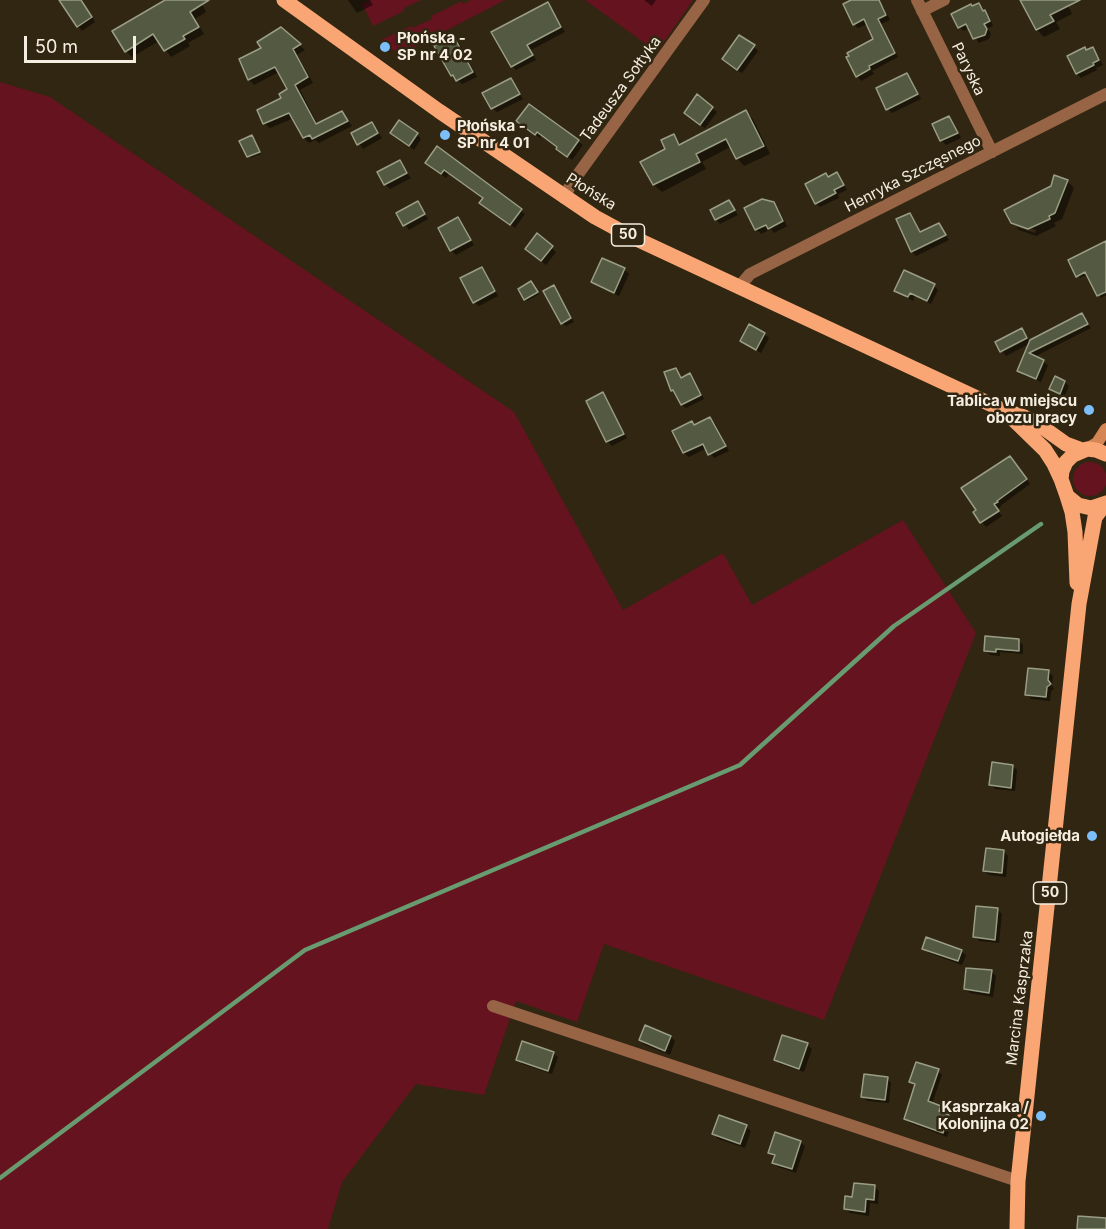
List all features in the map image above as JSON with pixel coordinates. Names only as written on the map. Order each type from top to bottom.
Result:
[{"type":"main road","name":"Płońska","points":[[284,0],[564,198],[621,231],[1005,411],[1038,424],[1066,444],[1106,454]]},
{"type":"main road","name":"Płońska","points":[[1005,411],[1045,450],[1061,479],[1066,496]]},
{"type":"main road","points":[[1061,479],[1066,462],[1073,455],[1097,442],[1106,429]]},
{"type":"main road","points":[[1066,496],[1084,507],[1097,507],[1106,503]]},
{"type":"main road","name":"Marcina Kasprzaka","points":[[1066,496],[1072,512],[1075,532],[1079,604]]},
{"type":"main road","name":"Marcina Kasprzaka","points":[[1017,1229],[1018,1181],[1047,926],[1079,604],[1091,533],[1098,510],[1106,503]]},
{"type":"main road","name":"Marcina Kasprzaka","points":[[1006,1229],[1018,1181]]},
{"type":"street","name":"Tadeusza Sołtyka","points":[[564,198],[578,174],[704,0]]},
{"type":"street","points":[[920,5],[944,0]]},
{"type":"street","name":"Paryska","points":[[920,5],[992,152]]},
{"type":"street","name":"Henryka Szczęsnego","points":[[739,287],[750,274],[1106,94]]},
{"type":"street","points":[[493,1006],[1018,1181]]},
{"type":"shaded area","points":[[371,0],[421,0],[373,26],[362,4]]},
{"type":"shaded area","points":[[471,0],[505,0],[399,55],[381,40],[432,19],[431,16],[462,1],[463,4]]},
{"type":"shaded area","points":[[585,0],[693,0],[657,52]]},
{"type":"shaded area","points":[[0,82],[50,97],[514,412],[623,610],[723,553],[752,605],[903,520],[976,633],[824,1020],[604,944],[577,1022],[516,1001],[484,1095],[416,1084],[342,1182],[328,1229],[0,1229]]},
{"type":"shaded area","points":[[1090,462],[1102,467],[1107,479],[1102,491],[1090,496],[1078,491],[1073,479],[1078,467]]},
{"type":"building","points":[[59,0],[81,0],[92,17],[77,27]]},
{"type":"building","points":[[165,0],[209,0],[190,12],[199,27],[183,36],[185,39],[164,51],[153,34],[125,52],[112,31]]},
{"type":"building","points":[[851,0],[879,0],[886,15],[878,19],[895,53],[869,66],[870,69],[856,77],[846,57],[849,56],[847,53],[873,39],[864,19],[853,25],[843,4]]},
{"type":"building","points":[[1020,0],[1080,0],[1050,15],[1054,21],[1036,30]]},
{"type":"building","points":[[548,2],[561,27],[527,45],[533,55],[511,67],[491,32]]},
{"type":"building","points":[[979,3],[990,21],[984,24],[987,29],[985,35],[973,39],[966,24],[958,28],[951,14],[971,4],[972,6]]},
{"type":"building","points":[[281,27],[301,44],[293,49],[308,77],[295,85],[316,124],[342,111],[348,121],[312,139],[310,135],[303,138],[289,113],[263,124],[257,110],[281,98],[279,94],[287,89],[275,67],[248,80],[239,59],[261,48],[257,42]]},
{"type":"building","points":[[453,35],[473,72],[456,81],[434,46]]},
{"type":"building","points":[[739,35],[755,45],[737,70],[722,59]]},
{"type":"building","points":[[1085,47],[1086,50],[1093,47],[1099,60],[1076,74],[1067,56]]},
{"type":"building","points":[[907,73],[918,94],[886,110],[876,88]]},
{"type":"building","points":[[511,78],[520,94],[491,109],[482,93]]},
{"type":"building","points":[[697,94],[713,107],[700,125],[684,113]]},
{"type":"building","points":[[529,104],[579,140],[567,157],[537,132],[535,135],[516,121]]},
{"type":"building","points":[[746,110],[764,146],[736,159],[726,139],[696,154],[700,162],[653,185],[640,162],[665,149],[661,140],[674,134],[679,145]]},
{"type":"building","points":[[949,116],[958,133],[940,141],[932,124]]},
{"type":"building","points":[[399,120],[418,133],[409,146],[390,133]]},
{"type":"building","points":[[372,122],[378,133],[357,145],[351,133]]},
{"type":"building","points":[[252,135],[260,152],[247,157],[239,141]]},
{"type":"building","points":[[437,146],[522,209],[510,225],[479,203],[483,198],[444,170],[441,174],[425,163]]},
{"type":"building","points":[[400,160],[407,173],[384,185],[377,172]]},
{"type":"building","points":[[837,172],[844,185],[834,190],[836,193],[815,204],[805,184],[826,173],[828,177]]},
{"type":"building","points":[[1054,175],[1068,180],[1055,213],[1049,216],[1050,219],[1028,229],[1011,223],[1004,210],[1051,186]]},
{"type":"building","points":[[762,199],[774,202],[783,221],[768,229],[766,225],[755,230],[744,208]]},
{"type":"building","points":[[729,200],[735,210],[715,220],[710,210]]},
{"type":"building","points":[[418,201],[425,214],[403,226],[396,213]]},
{"type":"building","points":[[910,213],[920,232],[939,223],[946,235],[911,252],[896,219]]},
{"type":"building","points":[[458,217],[471,240],[450,251],[438,228]]},
{"type":"building","points":[[537,233],[553,246],[541,261],[525,249]]},
{"type":"building","points":[[1106,241],[1106,292],[1097,296],[1085,272],[1076,277],[1068,260]]},
{"type":"building","points":[[602,258],[625,268],[614,293],[591,282]]},
{"type":"building","points":[[482,267],[495,291],[473,303],[460,278]]},
{"type":"building","points":[[904,270],[935,284],[927,301],[910,293],[908,297],[894,291]]},
{"type":"building","points":[[531,281],[538,292],[524,300],[518,289]]},
{"type":"building","points":[[554,285],[571,318],[561,324],[543,291]]},
{"type":"building","points":[[1082,313],[1088,324],[1029,353],[1044,360],[1036,379],[1017,371],[1030,340]]},
{"type":"building","points":[[749,324],[765,333],[756,350],[740,341]]},
{"type":"building","points":[[1022,328],[1027,338],[1000,352],[995,342]]},
{"type":"building","points":[[676,368],[681,378],[690,373],[701,395],[681,405],[673,390],[671,391],[664,372]]},
{"type":"building","points":[[1055,376],[1065,381],[1060,394],[1049,389]]},
{"type":"building","points":[[603,392],[624,434],[606,442],[586,401]]},
{"type":"building","points":[[710,417],[726,446],[708,455],[703,444],[683,453],[672,431],[692,421],[694,425]]},
{"type":"building","points":[[1010,456],[1027,479],[997,501],[994,504],[999,511],[980,523],[973,512],[976,510],[961,488]]},
{"type":"building","points":[[985,636],[1019,639],[1019,651],[996,649],[996,652],[984,651]]},
{"type":"building","points":[[1028,668],[1049,670],[1048,680],[1051,684],[1047,687],[1046,697],[1025,695]]},
{"type":"building","points":[[992,762],[1013,765],[1011,788],[989,785]]},
{"type":"building","points":[[986,848],[1004,850],[1002,873],[983,871]]},
{"type":"building","points":[[976,906],[998,908],[995,940],[973,937]]},
{"type":"building","points":[[926,937],[962,950],[958,961],[922,949]]},
{"type":"building","points":[[966,968],[992,970],[989,993],[964,989]]},
{"type":"building","points":[[645,1025],[671,1036],[665,1051],[639,1040]]},
{"type":"building","points":[[782,1035],[808,1043],[799,1069],[774,1060]]},
{"type":"building","points":[[522,1041],[554,1052],[548,1071],[516,1060]]},
{"type":"building","points":[[916,1062],[939,1069],[928,1101],[941,1106],[939,1111],[949,1115],[943,1133],[904,1119],[915,1084],[909,1082]]},
{"type":"building","points":[[864,1074],[888,1077],[885,1100],[861,1097]]},
{"type":"building","points":[[719,1115],[747,1125],[740,1144],[712,1134]]},
{"type":"building","points":[[775,1132],[801,1141],[792,1169],[772,1163],[775,1155],[768,1153]]},
{"type":"building","points":[[854,1183],[875,1185],[874,1200],[866,1199],[865,1212],[844,1209],[845,1196],[852,1197]]},
{"type":"building","points":[[1078,1216],[1106,1218],[1106,1229],[1077,1229]]},
{"type":"waterway","points":[[0,1178],[305,950],[740,765],[894,626],[1041,524]]},
{"type":"place","name":"Płońska - SP nr 4 02","points":[[385,47]]},
{"type":"place","name":"Płońska - SP nr 4 01","points":[[445,135]]},
{"type":"place","name":"Tablica w miejscu obozu pracy","points":[[1089,410]]},
{"type":"place","name":"Autogiełda","points":[[1092,836]]},
{"type":"place","name":"Kasprzaka / Kolonijna 02","points":[[1041,1116]]}]
